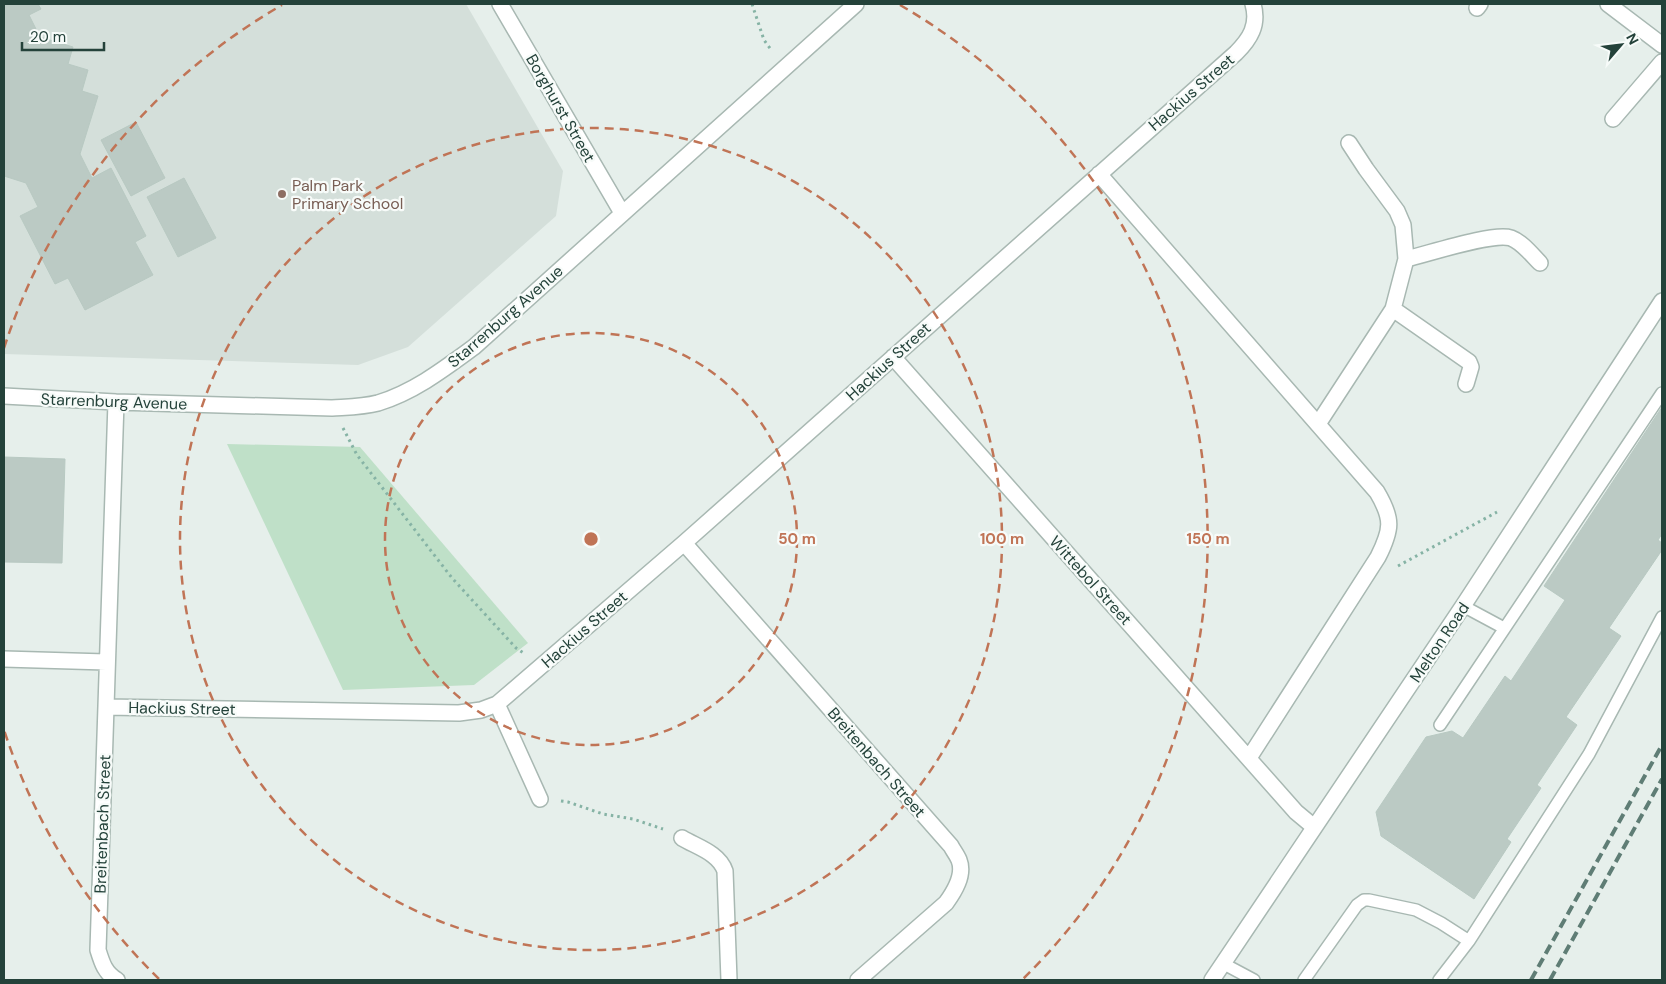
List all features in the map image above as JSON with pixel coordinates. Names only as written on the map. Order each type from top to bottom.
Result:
[{"type":"street","name":"Borghurst Street","points":[[500,4],[622,213]]},
{"type":"street","name":"Starrenburg Avenue","points":[[4,396],[116,402],[332,408],[377,403],[401,394],[427,381],[474,347],[856,4]]},
{"type":"street","name":"Hackius Street","points":[[106,707],[460,713],[481,710],[497,704],[684,543],[1249,39],[1254,24],[1253,4]]},
{"type":"street","points":[[1608,4],[1662,45]]},
{"type":"street","points":[[1613,120],[1662,62]]},
{"type":"street","points":[[1318,424],[1393,309],[1406,260],[1403,225],[1397,211],[1349,143]]},
{"type":"street","points":[[1099,174],[1377,492],[1387,508],[1390,520],[1386,542],[1378,557],[1249,758]]},
{"type":"street","points":[[1406,260],[1495,236],[1512,238],[1540,263]]},
{"type":"street","name":"Melton Road","points":[[1212,980],[1463,606],[1662,301]]},
{"type":"street","points":[[1393,309],[1469,362],[1471,367],[1466,384]]},
{"type":"street","name":"Wittebol Street","points":[[893,356],[1296,812],[1314,827]]},
{"type":"street","name":"Breitenbach Street","points":[[116,402],[98,950],[103,966],[110,976],[117,980]]},
{"type":"street","name":"Breitenbach Street","points":[[684,543],[951,846],[960,862],[960,876],[954,892],[946,903],[858,980]]},
{"type":"street","points":[[4,659],[106,662]]},
{"type":"street","points":[[497,704],[540,799]]},
{"type":"street","points":[[682,838],[715,856],[722,863],[725,871],[729,980]]},
{"type":"lane","points":[[1440,725],[1662,393]]},
{"type":"lane","points":[[1463,606],[1504,628]]},
{"type":"lane","points":[[1439,980],[1469,941],[1589,754],[1662,617]]},
{"type":"lane","points":[[1304,980],[1357,905],[1364,900],[1416,910],[1442,923],[1469,941]]},
{"type":"lane","points":[[1224,964],[1254,980]]},
{"type":"path","points":[[752,4],[764,40],[784,67]]},
{"type":"path","points":[[332,408],[357,456],[452,578],[516,648],[542,665]]},
{"type":"path","points":[[1397,567],[1497,512]]},
{"type":"path","points":[[540,799],[568,802],[603,814],[633,819],[658,827],[682,838]]},
{"type":"shaded area","name":"Palm Park Primary School","points":[[4,4],[466,4],[563,171],[556,216],[408,347],[358,365],[4,354]]},
{"type":"green space","points":[[227,444],[360,447],[528,643],[474,685],[343,690]]},
{"type":"building","points":[[4,4],[38,4],[41,9],[29,15],[40,37],[73,47],[68,64],[88,70],[82,91],[98,96],[80,154],[92,178],[111,168],[146,236],[135,242],[153,275],[85,310],[68,278],[55,284],[20,216],[38,207],[26,183],[4,176]]},
{"type":"building","points":[[136,122],[165,178],[131,196],[101,140]]},
{"type":"building","points":[[184,178],[216,238],[178,257],[147,197]]},
{"type":"building","points":[[1662,407],[1662,534],[1658,540],[1662,543],[1662,550],[1609,628],[1621,636],[1566,717],[1577,725],[1537,785],[1541,788],[1507,839],[1511,842],[1474,899],[1381,836],[1376,812],[1426,737],[1452,731],[1463,738],[1505,676],[1511,681],[1565,600],[1544,586]]},
{"type":"building","points":[[4,457],[65,459],[62,563],[4,562]]},
{"type":"railway","points":[[1531,980],[1662,745]]},
{"type":"railway","points":[[1550,980],[1662,779]]},
{"type":"place","name":"Palm Park Primary School","points":[[282,194]]}]
